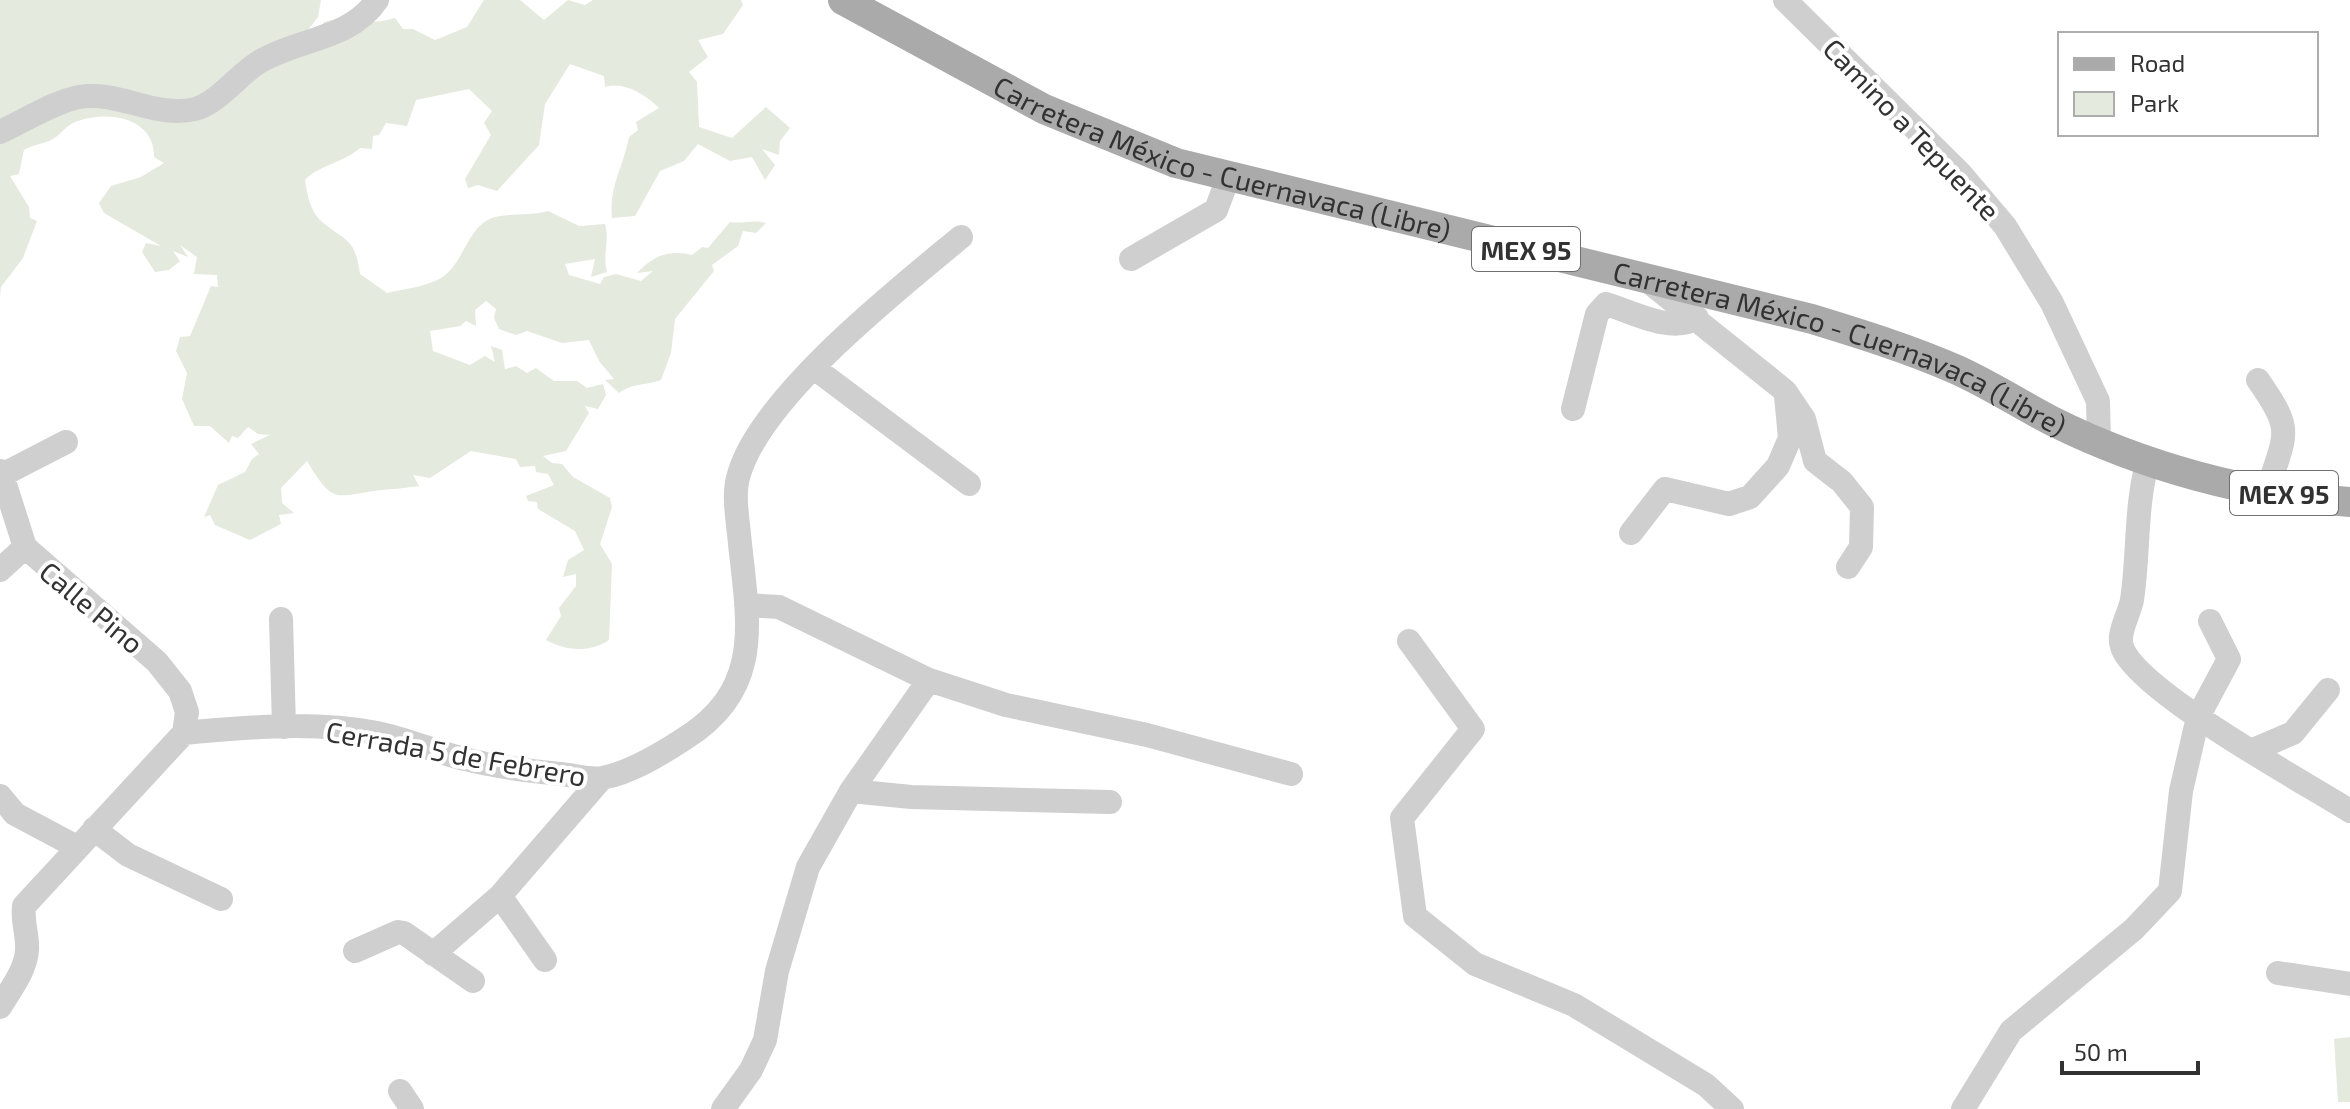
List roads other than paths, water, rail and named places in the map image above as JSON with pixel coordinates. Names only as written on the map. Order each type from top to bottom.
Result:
[{"type":"main road","name":"Carretera México - Cuernavaca (Libre)","points":[[843,0],[1044,109],[1104,136],[1228,178],[1641,276],[1892,343],[1985,383],[2099,442],[2148,460],[2268,489],[2350,502]]},
{"type":"street","points":[[0,132],[79,97],[113,99],[174,112],[198,108],[259,62],[292,46],[348,29],[377,0]]},
{"type":"street","name":"Camino a Tepuente","points":[[1785,0],[1939,151],[2005,226],[2052,303],[2098,401],[2099,442]]},
{"type":"street","points":[[1131,259],[1216,210],[1228,178]]},
{"type":"street","name":"Cerrada 5 de Febrero","points":[[184,733],[328,727],[379,734],[467,760],[602,778],[660,755],[709,724],[732,696],[746,660],[746,605],[736,497],[739,473],[760,434],[814,368],[886,298],[961,237]]},
{"type":"street","points":[[1641,276],[1785,391],[1804,419],[1815,461],[1842,482],[1862,507],[1861,547],[1848,567]]},
{"type":"street","points":[[1573,409],[1597,314],[1606,304],[1675,325],[1687,324],[1697,318]]},
{"type":"street","points":[[814,368],[969,484]]},
{"type":"street","points":[[2258,380],[2282,414],[2285,426],[2268,489]]},
{"type":"street","points":[[1631,533],[1665,489],[1729,504],[1750,497],[1778,466],[1790,438],[1785,391]]},
{"type":"street","points":[[1,473],[66,442]]},
{"type":"street","points":[[2148,460],[2138,497],[2131,601],[2121,643],[2128,660],[2145,677],[2198,717],[2350,811]]},
{"type":"street","name":"Calle Pino","points":[[1,473],[25,547],[157,662],[180,691],[187,712],[184,733]]},
{"type":"street","points":[[0,570],[25,547]]},
{"type":"street","points":[[746,605],[779,607],[929,680],[1006,705],[1147,735],[1291,774]]},
{"type":"street","points":[[281,619],[284,727]]},
{"type":"street","points":[[1963,1109],[2011,1031],[2134,929],[2170,891],[2181,791],[2198,717],[2229,659],[2210,621]]},
{"type":"street","points":[[1409,641],[1473,729],[1402,818],[1415,916],[1475,964],[1574,1005],[1706,1085],[1732,1109]]},
{"type":"street","points":[[723,1109],[751,1070],[765,1040],[777,971],[808,867],[851,791],[929,680]]},
{"type":"street","points":[[2253,750],[2293,733],[2328,690]]},
{"type":"street","points":[[0,1007],[24,964],[28,947],[22,924],[24,906],[184,733]]},
{"type":"street","points":[[433,954],[500,896],[602,778]]},
{"type":"street","points":[[851,791],[911,797],[1110,802]]},
{"type":"street","points":[[0,796],[15,814],[128,855],[221,899]]},
{"type":"street","points":[[500,896],[545,960]]},
{"type":"street","points":[[355,951],[398,932],[473,981]]},
{"type":"street","points":[[2278,973],[2350,984]]}]
